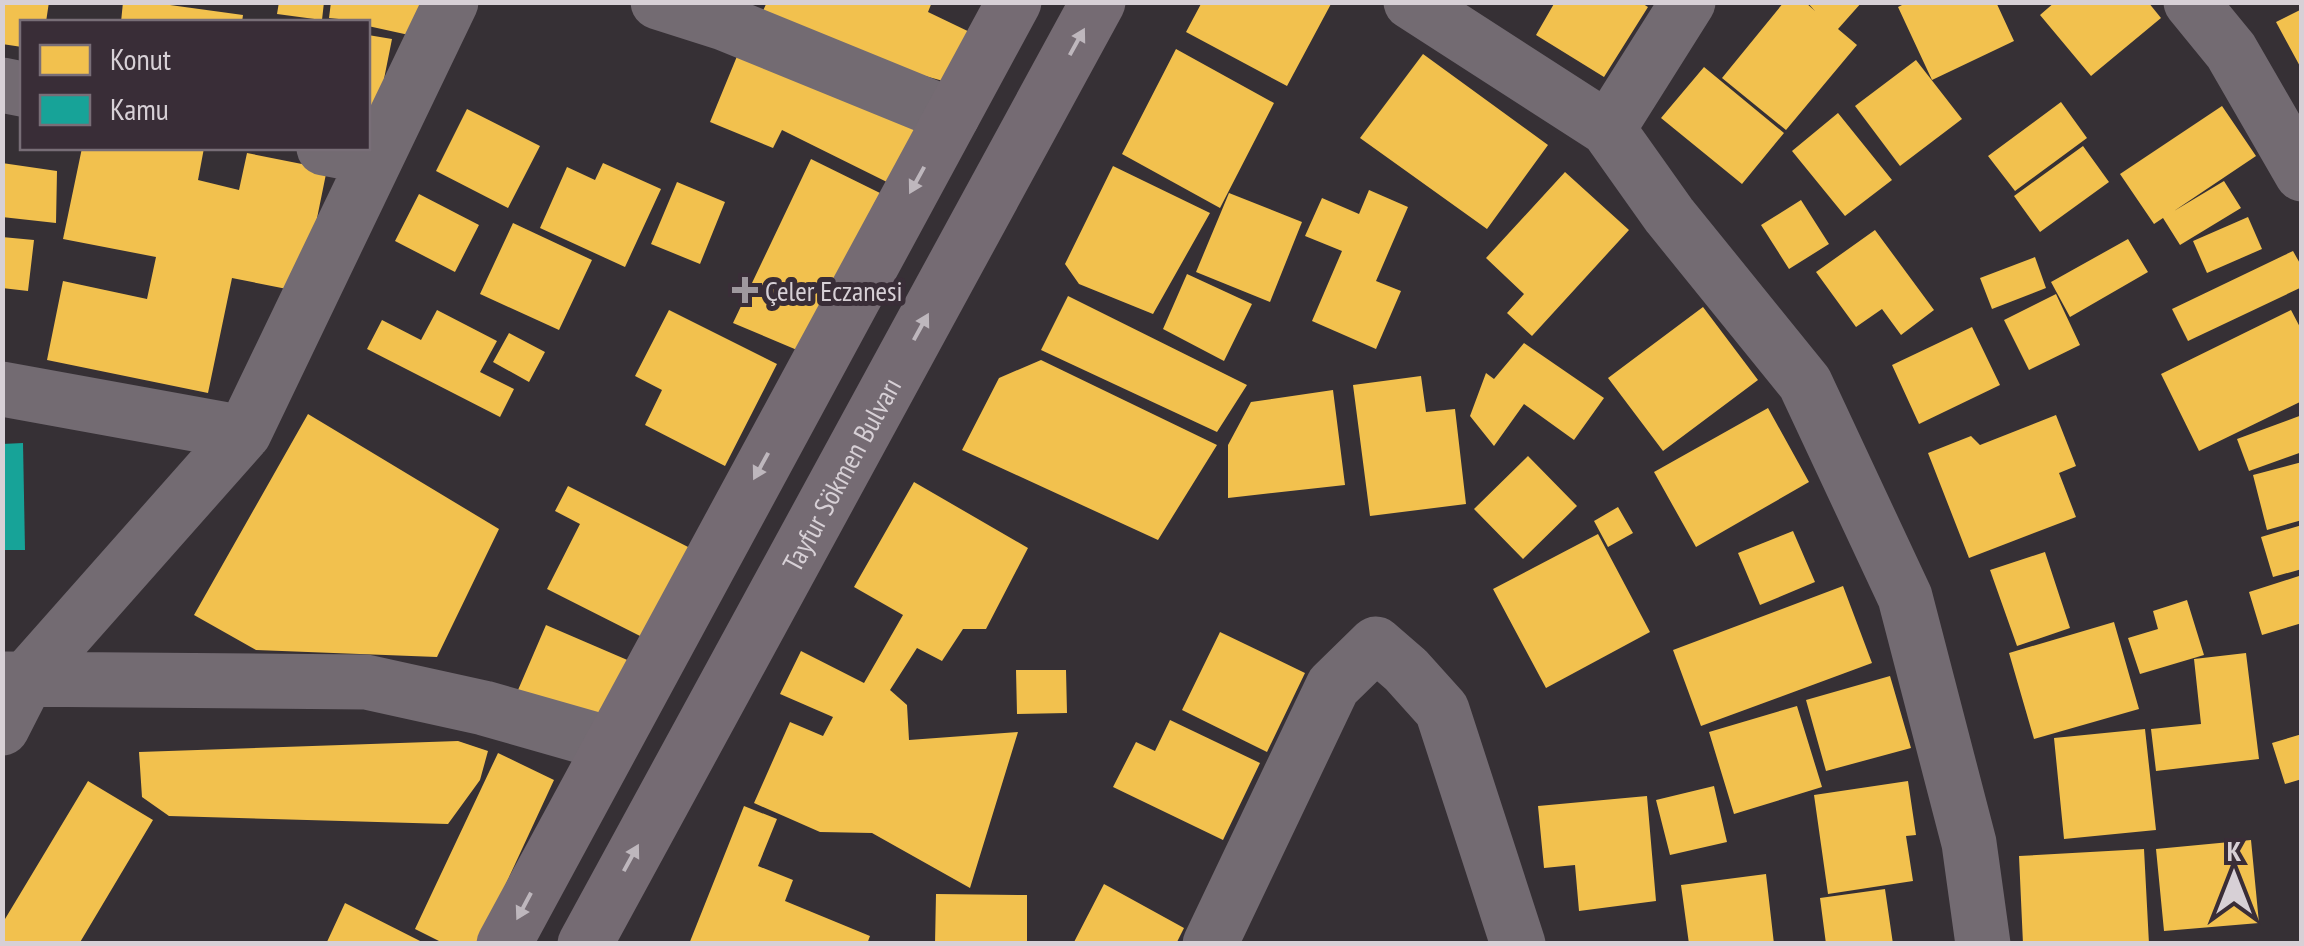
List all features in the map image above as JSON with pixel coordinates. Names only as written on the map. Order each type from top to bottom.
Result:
[{"type":"main road","points":[[504,944],[1014,2]]},
{"type":"main road","name":"Tayfur Sökmen Bulvarı","points":[[593,941],[1098,2]]},
{"type":"street","points":[[370,122],[451,2]]},
{"type":"street","points":[[658,2],[724,23],[952,116]]},
{"type":"street","points":[[1410,2],[1608,128],[1670,215],[1805,383],[1904,597],[1969,843],[1984,944]]},
{"type":"street","points":[[1608,128],[1688,2]]},
{"type":"street","points":[[2191,2],[2231,50],[2302,174]]},
{"type":"street","points":[[2,728],[15,678],[244,434],[350,152]]},
{"type":"street","points":[[2,389],[244,434]]},
{"type":"street","points":[[1210,944],[1332,686],[1376,644],[1442,710],[1518,944]]},
{"type":"street","points":[[15,678],[366,682],[484,708],[610,744]]},
{"type":"building: Konut","points":[[2,2],[49,2],[46,20],[20,20],[20,47],[2,44]]},
{"type":"building: Konut","points":[[123,2],[243,15],[242,20],[121,20]]},
{"type":"building: Konut","points":[[279,2],[324,2],[322,20],[277,14]]},
{"type":"building: Konut","points":[[331,2],[434,2],[418,37],[370,26],[370,20],[329,18]]},
{"type":"building: Konut","points":[[767,2],[932,2],[928,12],[978,36],[954,84],[813,45],[758,22]]},
{"type":"building: Konut","points":[[1202,2],[1332,2],[1287,86],[1186,32]]},
{"type":"building: Konut","points":[[1555,2],[1640,2],[1648,7],[1604,77],[1536,35]]},
{"type":"building: Konut","points":[[1784,2],[1805,2],[1815,11],[1807,2],[1862,2],[1838,29],[1857,45],[1786,130],[1722,78]]},
{"type":"building: Konut","points":[[1908,2],[1996,2],[2014,41],[1932,80],[1898,7]]},
{"type":"building: Konut","points":[[2055,2],[2148,2],[2161,18],[2091,76],[2040,15]]},
{"type":"building: Konut","points":[[2302,9],[2302,70],[2276,22]]},
{"type":"building: Konut","points":[[370,35],[392,39],[374,129],[370,128]]},
{"type":"building: Konut","points":[[740,49],[934,124],[901,189],[782,130],[773,148],[710,122]]},
{"type":"building: Konut","points":[[1176,49],[1274,103],[1220,208],[1122,154]]},
{"type":"building: Konut","points":[[1423,54],[1548,145],[1487,229],[1360,138]]},
{"type":"building: Konut","points":[[1916,60],[1962,119],[1900,166],[1855,106]]},
{"type":"building: Konut","points":[[1704,67],[1784,133],[1742,184],[1661,118]]},
{"type":"building: Konut","points":[[2061,102],[2087,138],[2015,191],[1988,156]]},
{"type":"building: Konut","points":[[2222,106],[2256,156],[2174,211],[2224,181],[2241,208],[2180,245],[2163,218],[2154,224],[2120,174]]},
{"type":"building: Konut","points":[[467,109],[540,146],[508,208],[436,171]]},
{"type":"building: Konut","points":[[1838,113],[1892,180],[1845,216],[1792,151]]},
{"type":"building: Konut","points":[[2083,146],[2109,182],[2040,232],[2014,196]]},
{"type":"building: Konut","points":[[82,150],[204,150],[198,180],[239,190],[247,153],[327,169],[302,292],[232,278],[208,393],[47,360],[63,281],[147,299],[156,257],[63,239]]},
{"type":"building: Konut","points":[[811,159],[880,193],[797,350],[733,323]]},
{"type":"building: Konut","points":[[2,163],[57,171],[56,223],[2,217]]},
{"type":"building: Konut","points":[[603,163],[661,189],[625,267],[540,228],[567,167],[595,180]]},
{"type":"building: Konut","points":[[1113,166],[1210,213],[1153,314],[1079,284],[1065,264]]},
{"type":"building: Konut","points":[[1565,172],[1629,230],[1532,336],[1507,313],[1524,294],[1486,258]]},
{"type":"building: Konut","points":[[677,182],[725,202],[700,264],[651,244]]},
{"type":"building: Konut","points":[[1369,190],[1408,207],[1376,281],[1401,291],[1376,349],[1312,321],[1342,251],[1305,236],[1322,198],[1359,214]]},
{"type":"building: Konut","points":[[1229,193],[1302,222],[1270,302],[1196,272]]},
{"type":"building: Konut","points":[[419,194],[479,225],[455,272],[395,241]]},
{"type":"building: Konut","points":[[1801,200],[1829,244],[1789,269],[1761,225]]},
{"type":"building: Konut","points":[[2248,217],[2262,249],[2207,273],[2193,241]]},
{"type":"building: Konut","points":[[513,223],[592,260],[559,330],[480,294]]},
{"type":"building: Konut","points":[[1875,230],[1934,310],[1901,335],[1882,309],[1856,327],[1816,272]]},
{"type":"building: Konut","points":[[2,237],[34,240],[28,291],[2,288]]},
{"type":"building: Konut","points":[[2128,239],[2148,272],[2070,317],[2051,282]]},
{"type":"building: Konut","points":[[2293,251],[2302,267],[2302,287],[2188,341],[2172,309]]},
{"type":"building: Konut","points":[[2035,257],[2046,288],[1992,309],[1980,278]]},
{"type":"building: Konut","points":[[1187,274],[1252,304],[1224,361],[1163,329]]},
{"type":"building: Konut","points":[[2056,294],[2080,345],[2029,370],[2004,320]]},
{"type":"building: Konut","points":[[1068,296],[1247,385],[1217,432],[1041,350]]},
{"type":"building: Konut","points":[[1703,307],[1758,380],[1663,451],[1608,378]]},
{"type":"building: Konut","points":[[437,310],[497,341],[480,372],[514,389],[500,417],[367,349],[382,320],[421,340]]},
{"type":"building: Konut","points":[[669,310],[777,364],[725,466],[645,425],[662,390],[635,376]]},
{"type":"building: Konut","points":[[2291,310],[2302,331],[2302,401],[2199,451],[2161,374]]},
{"type":"building: Konut","points":[[1972,327],[2000,385],[1919,424],[1892,365]]},
{"type":"building: Konut","points":[[509,333],[545,352],[529,382],[493,362]]},
{"type":"building: Konut","points":[[1524,343],[1604,398],[1574,440],[1524,404],[1494,446],[1470,416],[1486,373],[1494,379]]},
{"type":"building: Konut","points":[[1041,360],[1217,445],[1158,540],[962,450],[999,378]]},
{"type":"building: Konut","points":[[1421,376],[1426,412],[1455,409],[1466,504],[1370,516],[1353,385]]},
{"type":"building: Konut","points":[[1333,390],[1345,485],[1228,498],[1228,445],[1251,402]]},
{"type":"building: Konut","points":[[1768,408],[1809,482],[1696,547],[1654,472]]},
{"type":"building: Konut","points":[[308,414],[499,529],[437,657],[256,650],[194,615]]},
{"type":"building: Konut","points":[[2056,415],[2076,466],[2059,473],[2076,517],[1969,558],[1928,453],[1971,436],[1980,445]]},
{"type":"building: Konut","points":[[2302,415],[2302,452],[2249,471],[2237,439]]},
{"type":"building: Konut","points":[[1528,456],[1577,506],[1523,559],[1474,509]]},
{"type":"building: Konut","points":[[2302,462],[2302,520],[2267,530],[2253,475]]},
{"type":"building: Konut","points":[[914,482],[1028,548],[986,629],[963,629],[942,661],[917,648],[890,690],[907,705],[909,740],[1018,732],[970,888],[872,833],[820,832],[754,803],[790,722],[823,736],[833,717],[780,694],[801,651],[864,683],[903,615],[854,587]]},
{"type":"building: Konut","points":[[568,486],[694,550],[648,640],[547,589],[580,524],[555,511]]},
{"type":"building: Konut","points":[[1618,507],[1633,533],[1608,547],[1594,521]]},
{"type":"building: Konut","points":[[2302,525],[2302,569],[2273,577],[2261,537]]},
{"type":"building: Konut","points":[[1793,531],[1815,582],[1760,605],[1738,553]]},
{"type":"building: Konut","points":[[1598,534],[1650,632],[1546,688],[1493,589]]},
{"type":"building: Konut","points":[[2045,552],[2070,628],[2017,646],[1990,570]]},
{"type":"building: Konut","points":[[2302,575],[2302,623],[2262,635],[2249,592]]},
{"type":"building: Konut","points":[[1843,586],[1872,663],[1701,726],[1673,650]]},
{"type":"building: Konut","points":[[2187,600],[2204,655],[2140,674],[2128,638],[2158,629],[2153,611]]},
{"type":"building: Konut","points":[[2114,622],[2139,709],[2034,739],[2009,653]]},
{"type":"building: Konut","points":[[546,625],[632,662],[605,727],[518,690]]},
{"type":"building: Konut","points":[[1220,632],[1305,673],[1267,752],[1182,710]]},
{"type":"building: Konut","points":[[2246,653],[2259,759],[2156,771],[2151,729],[2201,724],[2194,659]]},
{"type":"building: Konut","points":[[1016,670],[1066,670],[1067,713],[1017,714]]},
{"type":"building: Konut","points":[[1890,676],[1911,748],[1826,771],[1806,700]]},
{"type":"building: Konut","points":[[1797,706],[1822,787],[1734,814],[1709,732]]},
{"type":"building: Konut","points":[[1170,720],[1260,763],[1223,840],[1113,787],[1136,742],[1155,751]]},
{"type":"building: Konut","points":[[2145,729],[2156,830],[2064,839],[2054,738]]},
{"type":"building: Konut","points":[[2302,734],[2302,779],[2285,784],[2272,743]]},
{"type":"building: Konut","points":[[458,741],[488,751],[480,780],[448,824],[169,816],[142,797],[139,752]]},
{"type":"building: Konut","points":[[498,753],[554,780],[478,944],[445,944],[415,929]]},
{"type":"building: Konut","points":[[88,781],[153,820],[79,944],[2,944],[2,924]]},
{"type":"building: Konut","points":[[1908,781],[1916,835],[1906,836],[1913,881],[1828,894],[1814,795]]},
{"type":"building: Konut","points":[[1714,786],[1727,842],[1670,855],[1656,800]]},
{"type":"building: Konut","points":[[1647,796],[1656,901],[1579,911],[1575,865],[1544,868],[1538,806]]},
{"type":"building: Konut","points":[[744,806],[777,819],[758,866],[793,880],[785,901],[870,936],[867,944],[689,944]]},
{"type":"building: Konut","points":[[2251,840],[2259,923],[2164,931],[2156,849]]},
{"type":"building: Konut","points":[[2144,849],[2149,944],[2023,944],[2019,856]]},
{"type":"building: Konut","points":[[1766,874],[1774,944],[1689,944],[1681,885]]},
{"type":"building: Konut","points":[[1104,884],[1184,928],[1176,944],[1073,944]]},
{"type":"building: Konut","points":[[1885,889],[1893,944],[1826,944],[1820,898]]},
{"type":"building: Konut","points":[[936,894],[1027,895],[1027,944],[935,944]]},
{"type":"building: Konut","points":[[345,903],[426,944],[326,944]]},
{"type":"building: Kamu","points":[[23,443],[25,550],[2,550],[2,444]]},
{"type":"place","name":"Çeler Eczanesi","points":[[745,290]]}]
